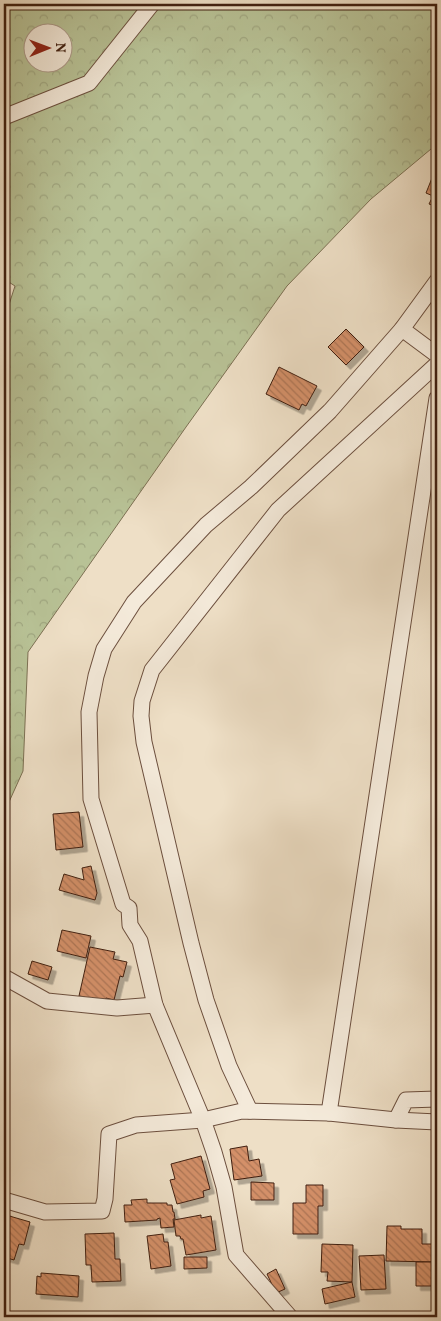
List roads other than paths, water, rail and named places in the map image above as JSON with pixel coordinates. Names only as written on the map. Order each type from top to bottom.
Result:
[{"type":"street","points":[[4,117],[89,83],[152,4]]},
{"type":"street","points":[[290,1317],[236,1255],[224,1187],[203,1120],[155,1005],[140,941],[130,925],[129,908],[123,904],[91,799],[89,712],[96,676],[104,649],[134,602],[206,525],[252,487],[330,411],[402,329],[437,282]]},
{"type":"street","points":[[402,329],[437,355]]},
{"type":"street","points":[[250,1111],[229,1066],[198,971],[144,742],[141,716],[142,701],[152,670],[278,510],[437,364]]},
{"type":"street","points":[[329,1113],[437,398]]},
{"type":"street","points":[[4,976],[47,1001],[117,1008],[155,1005]]},
{"type":"street","points":[[396,1120],[406,1100],[437,1098]]},
{"type":"street","points":[[4,1200],[46,1212],[102,1212],[109,1134],[136,1125],[203,1120],[242,1111],[329,1113],[437,1122]]}]
